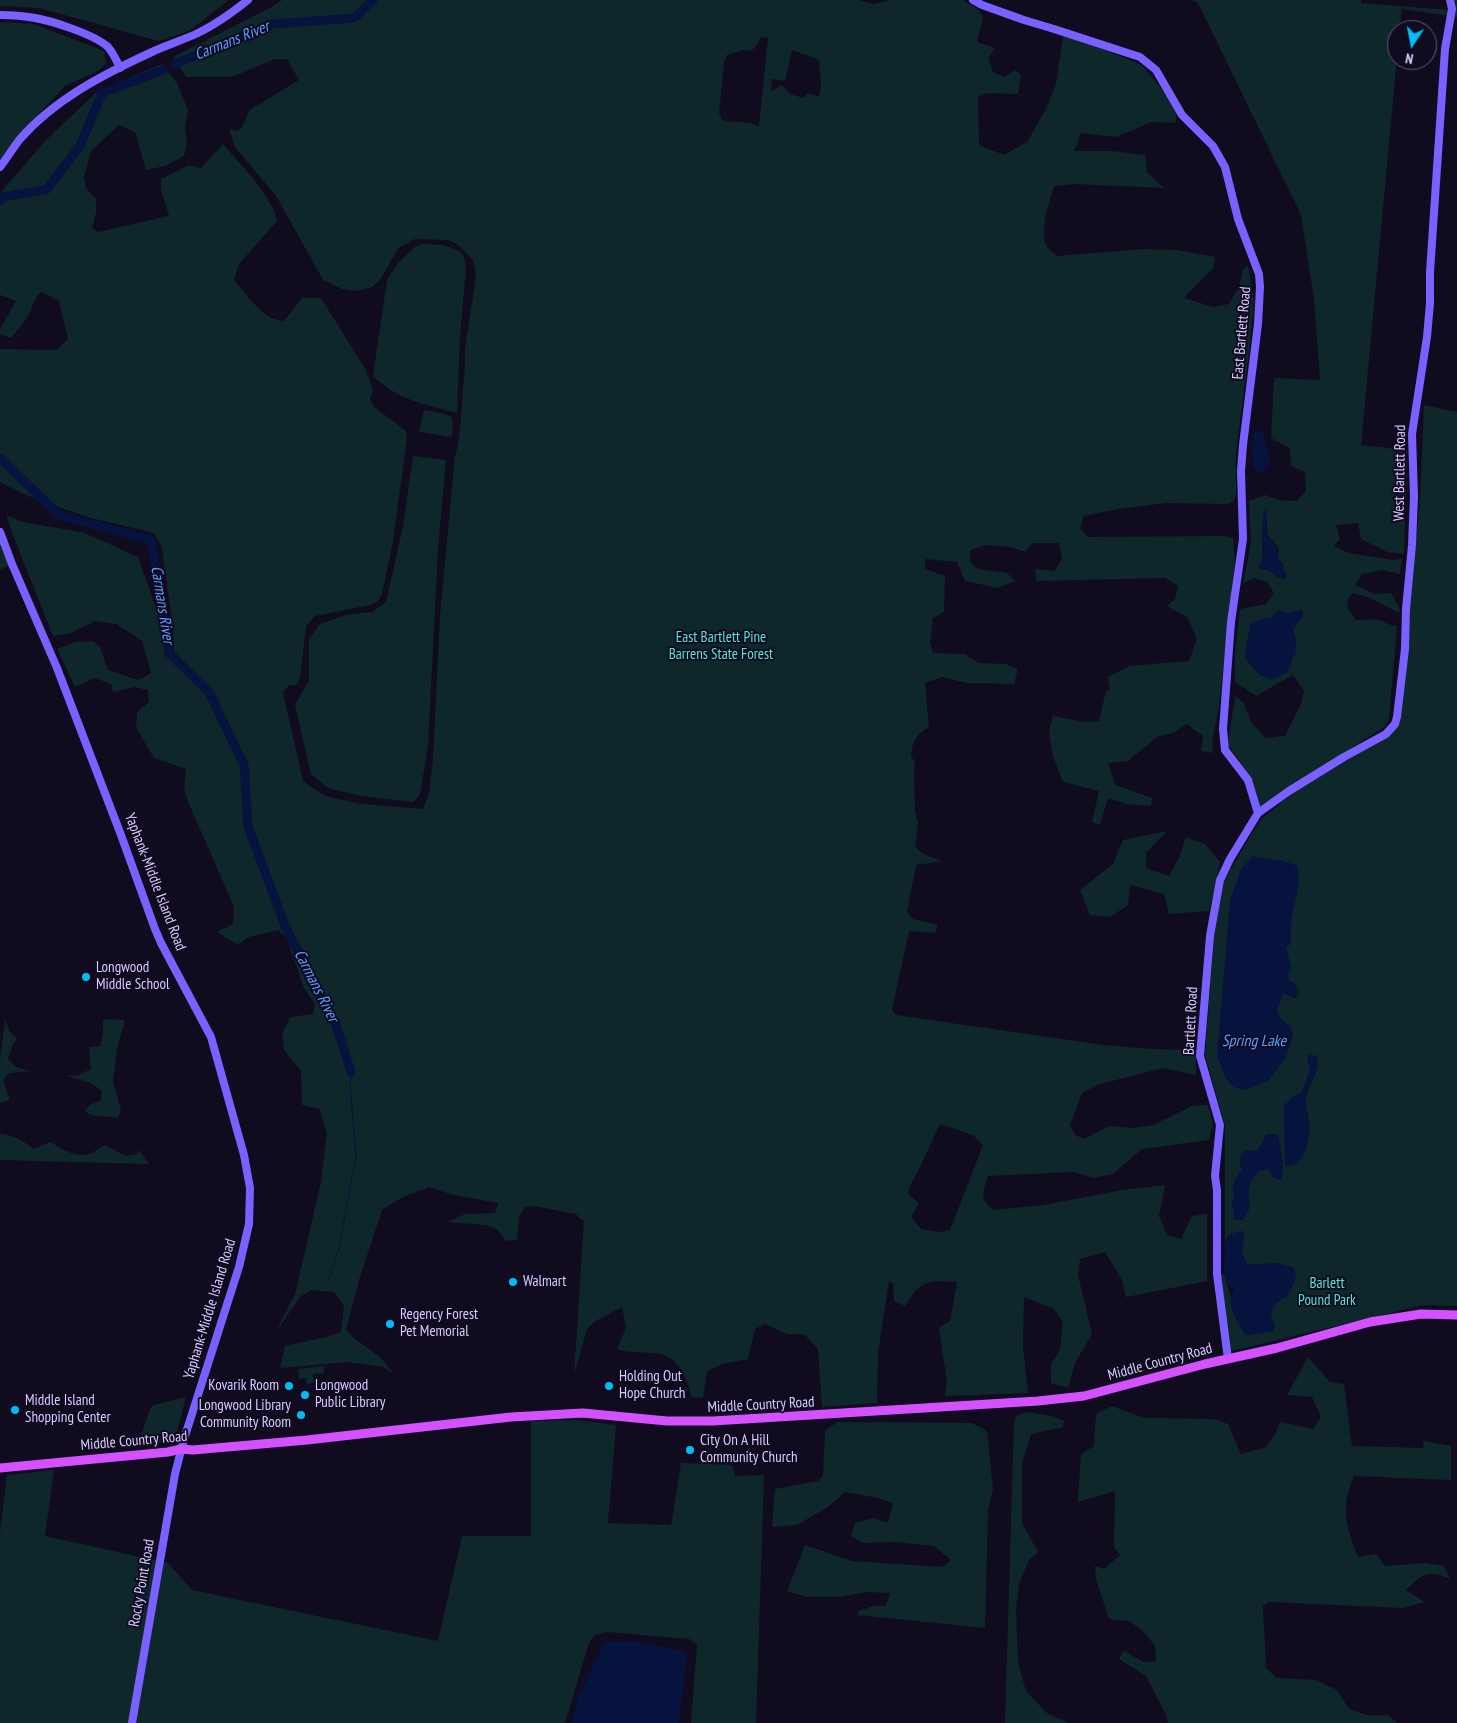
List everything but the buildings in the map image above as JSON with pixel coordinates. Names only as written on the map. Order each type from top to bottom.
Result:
[{"type":"main road","name":"Middle Country Road","points":[[0,1468],[168,1452],[181,1449],[193,1450],[307,1440],[446,1426],[493,1419],[584,1412],[690,1422],[759,1420],[1038,1401],[1084,1396],[1277,1348],[1378,1320],[1422,1314],[1457,1316]]},
{"type":"street","points":[[0,167],[20,139],[52,109],[73,94],[154,51],[199,33],[248,0]]},
{"type":"street","name":"East Bartlett Road","points":[[973,0],[1024,20],[1140,58],[1156,70],[1182,115],[1213,146],[1225,167],[1238,219],[1259,274],[1260,287],[1258,324],[1243,445],[1241,475],[1243,539],[1231,622],[1223,728],[1225,750],[1248,780],[1258,813]]},
{"type":"street","name":"West Bartlett Road","points":[[1258,813],[1289,791],[1344,757],[1386,734],[1395,724],[1397,717],[1405,649],[1406,609],[1412,545],[1414,497],[1412,434],[1429,311],[1445,49],[1452,9],[1450,0]]},
{"type":"street","points":[[0,15],[38,18],[81,32],[108,47],[120,68]]},
{"type":"street","name":"Yaphank-Middle Island Road","points":[[0,532],[57,668],[121,835],[154,928],[211,1037],[248,1173],[250,1207],[243,1252],[232,1294],[181,1449]]},
{"type":"street","name":"Bartlett Road","points":[[1228,1359],[1217,1274],[1217,1190],[1215,1176],[1220,1125],[1200,1056],[1210,936],[1220,880],[1230,859],[1258,813]]},
{"type":"street","name":"Rocky Point Road","points":[[132,1723],[181,1449]]},
{"type":"green space","points":[[0,0],[229,0],[189,31],[159,41],[39,8],[0,6]]},
{"type":"green space","name":"East Bartlett Pine Barrens State Forest","points":[[282,0],[859,0],[874,4],[891,0],[963,0],[979,10],[983,18],[977,42],[995,48],[988,58],[993,72],[1004,77],[1016,70],[1021,76],[1018,94],[987,93],[978,97],[979,145],[1004,155],[1027,142],[1046,109],[1056,84],[1063,36],[1082,41],[1142,65],[1170,99],[1176,113],[1176,123],[1151,122],[1116,137],[1081,133],[1074,151],[1113,151],[1145,155],[1147,172],[1164,188],[1075,184],[1054,186],[1044,224],[1044,239],[1047,246],[1057,256],[1144,249],[1176,250],[1215,257],[1213,268],[1184,298],[1213,307],[1229,304],[1239,287],[1243,269],[1248,266],[1254,302],[1236,452],[1236,495],[1234,501],[1228,504],[1166,503],[1118,509],[1084,516],[1080,528],[1088,537],[1225,536],[1233,538],[1235,559],[1219,707],[1212,741],[1213,753],[1201,751],[1203,736],[1187,724],[1173,733],[1157,737],[1128,761],[1108,763],[1115,785],[1152,798],[1151,806],[1127,804],[1108,798],[1100,825],[1092,822],[1099,791],[1063,782],[1053,756],[1049,732],[1053,716],[1085,722],[1099,721],[1106,691],[1110,689],[1108,677],[1129,666],[1189,661],[1197,639],[1187,617],[1167,606],[1175,599],[1178,586],[1165,578],[1036,581],[1035,569],[1054,571],[1062,559],[1059,543],[1033,543],[1025,552],[1012,547],[985,545],[970,550],[970,562],[978,569],[1007,573],[1015,581],[998,588],[965,581],[957,562],[925,559],[925,569],[945,576],[944,612],[933,618],[930,642],[933,653],[965,654],[979,663],[1006,664],[1018,669],[1014,684],[967,683],[942,677],[925,683],[929,727],[916,739],[911,756],[915,762],[915,812],[918,822],[915,847],[923,854],[942,861],[916,865],[907,912],[913,919],[938,925],[935,933],[909,931],[892,1010],[896,1015],[1104,1045],[1196,1050],[1196,1075],[1163,1068],[1100,1084],[1082,1093],[1070,1125],[1075,1135],[1084,1139],[1109,1126],[1133,1128],[1153,1125],[1192,1106],[1208,1105],[1213,1124],[1209,1140],[1142,1149],[1113,1174],[1093,1178],[1075,1172],[988,1176],[983,1194],[986,1202],[993,1210],[1044,1205],[1122,1190],[1165,1185],[1159,1216],[1167,1235],[1181,1239],[1192,1216],[1207,1214],[1207,1281],[1126,1297],[1122,1280],[1105,1252],[1080,1259],[1078,1275],[1092,1334],[1075,1363],[1068,1388],[1051,1383],[1051,1364],[1060,1350],[1063,1323],[1054,1309],[1024,1297],[1023,1347],[1028,1393],[945,1396],[947,1382],[939,1328],[950,1321],[957,1282],[947,1281],[932,1282],[921,1286],[905,1306],[894,1301],[893,1284],[889,1281],[878,1353],[877,1403],[822,1407],[818,1349],[804,1334],[787,1334],[765,1324],[755,1329],[748,1359],[722,1364],[707,1371],[703,1398],[692,1397],[680,1368],[669,1357],[662,1354],[630,1352],[617,1349],[626,1328],[622,1307],[594,1322],[587,1329],[574,1375],[584,1220],[581,1220],[576,1214],[534,1206],[525,1207],[519,1217],[517,1240],[506,1241],[498,1230],[486,1225],[448,1222],[465,1214],[495,1213],[498,1203],[450,1194],[429,1187],[403,1197],[382,1210],[359,1280],[346,1330],[381,1358],[395,1375],[384,1367],[348,1362],[280,1368],[285,1346],[341,1332],[344,1306],[334,1292],[311,1290],[301,1296],[275,1333],[295,1294],[321,1182],[327,1133],[319,1109],[302,1105],[301,1071],[284,1050],[282,1033],[291,1017],[313,1014],[315,1004],[304,988],[287,939],[279,930],[249,937],[238,945],[217,932],[233,924],[234,907],[189,804],[184,789],[186,769],[154,758],[136,728],[137,712],[149,702],[148,690],[134,687],[113,692],[111,684],[95,678],[75,687],[57,649],[75,642],[93,641],[100,647],[108,670],[138,680],[151,673],[142,641],[116,624],[95,621],[71,633],[53,636],[6,515],[23,522],[85,533],[138,557],[175,662],[173,629],[162,548],[154,533],[87,517],[23,494],[0,482],[0,349],[56,350],[68,339],[59,301],[41,292],[35,299],[27,317],[11,338],[0,334],[0,329],[16,301],[0,295],[0,193],[46,140],[99,90],[162,64],[177,83],[188,110],[185,127],[187,143],[184,156],[165,166],[146,170],[135,132],[119,125],[91,151],[84,177],[86,188],[96,199],[96,213],[92,228],[98,232],[169,216],[161,189],[161,179],[189,165],[201,168],[223,144],[263,191],[277,221],[239,264],[234,280],[262,312],[276,320],[284,321],[302,298],[321,298],[366,370],[373,390],[370,399],[374,407],[406,431],[407,438],[393,541],[382,594],[378,601],[370,605],[315,616],[306,626],[300,678],[296,685],[289,685],[283,693],[303,781],[325,796],[361,804],[423,809],[429,794],[433,759],[440,615],[455,456],[460,430],[465,349],[476,275],[473,260],[457,244],[448,240],[415,239],[398,248],[380,280],[372,287],[357,291],[342,289],[323,280],[276,196],[235,147],[229,129],[238,131],[250,110],[299,80],[287,59],[275,59],[232,77],[186,77],[173,57],[270,8]],"holes":[[[761,37],[768,38],[759,126],[750,123],[723,121],[719,113],[724,62],[727,55],[743,50],[751,51],[758,44]],[[792,50],[819,60],[821,84],[819,97],[808,93],[803,98],[790,94],[782,85],[771,91],[772,79],[785,81]],[[940,1124],[973,1135],[983,1145],[950,1230],[939,1232],[921,1229],[911,1217],[919,1203],[908,1194]]]},
{"type":"green space","points":[[1192,0],[1361,0],[1361,3],[1448,10],[1447,0],[1457,0],[1457,17],[1402,9],[1400,20],[1387,20],[1387,70],[1396,70],[1361,445],[1404,450],[1407,452],[1404,554],[1387,552],[1361,539],[1358,523],[1336,525],[1340,539],[1334,546],[1348,553],[1393,560],[1402,559],[1400,574],[1383,570],[1362,574],[1355,585],[1374,594],[1391,593],[1400,608],[1399,613],[1370,598],[1353,593],[1347,600],[1348,609],[1356,620],[1382,621],[1397,626],[1389,718],[1386,726],[1260,806],[1252,780],[1228,744],[1235,696],[1244,703],[1251,722],[1265,738],[1285,736],[1301,704],[1304,691],[1293,675],[1256,696],[1235,682],[1235,652],[1240,609],[1266,604],[1274,593],[1267,582],[1255,578],[1243,583],[1251,544],[1249,501],[1265,495],[1279,500],[1297,501],[1306,491],[1305,472],[1291,466],[1290,448],[1271,438],[1274,378],[1320,380],[1314,299],[1301,215],[1198,3]],"holes":[[[1267,516],[1267,534],[1278,547],[1279,560],[1284,566],[1279,578],[1267,570],[1258,567],[1262,561],[1262,530]],[[1301,610],[1303,616],[1293,629],[1296,640],[1290,667],[1260,675],[1245,658],[1250,625],[1263,619],[1271,618],[1278,611],[1288,613]]]},
{"type":"green space","points":[[0,22],[34,24],[104,51],[106,64],[96,72],[65,86],[17,137],[0,161]]},
{"type":"green space","points":[[423,244],[444,245],[459,251],[464,256],[466,270],[460,335],[457,413],[402,396],[392,391],[373,376],[387,280],[397,264],[415,247]]},
{"type":"green space","name":"Barlett Pound Park","points":[[1424,405],[1457,412],[1457,1306],[1424,1305],[1227,1352],[1217,1274],[1224,1274],[1238,1321],[1247,1335],[1273,1331],[1272,1310],[1277,1302],[1288,1295],[1278,1263],[1225,1269],[1225,1125],[1205,1055],[1214,937],[1224,880],[1260,820],[1293,793],[1391,734],[1399,717],[1420,500]]},
{"type":"green space","points":[[424,410],[451,417],[453,424],[452,437],[419,432]]},
{"type":"green space","points":[[413,456],[446,460],[438,549],[428,746],[420,795],[413,802],[361,796],[328,788],[311,774],[295,705],[309,680],[309,639],[320,624],[345,615],[372,612],[386,602],[403,526]]},
{"type":"green space","points":[[0,535],[12,564],[0,570]]},
{"type":"green space","points":[[1167,831],[1146,853],[1146,868],[1169,876],[1179,858],[1186,837],[1205,844],[1220,862],[1209,911],[1169,914],[1164,894],[1130,885],[1128,905],[1110,917],[1090,915],[1080,890],[1113,864],[1123,840]]},
{"type":"green space","points":[[103,1019],[125,1020],[117,1049],[113,1082],[121,1110],[118,1118],[90,1115],[85,1111],[90,1105],[101,1100],[102,1091],[91,1083],[65,1075],[77,1076],[91,1069],[89,1047],[100,1046],[103,1033]]},
{"type":"green space","points":[[5,1020],[10,1032],[17,1039],[13,1044],[8,1059],[16,1067],[30,1071],[9,1073],[3,1080],[10,1100],[0,1103],[0,1061]]},
{"type":"green space","points":[[0,1134],[18,1138],[33,1149],[50,1142],[78,1155],[90,1154],[105,1145],[126,1156],[136,1154],[139,1150],[149,1164],[0,1160]]},
{"type":"green space","points":[[1308,1357],[1330,1382],[1344,1384],[1352,1446],[1424,1448],[1423,1441],[1451,1446],[1451,1480],[1354,1476],[1347,1498],[1346,1517],[1350,1536],[1358,1557],[1376,1554],[1385,1566],[1424,1563],[1444,1566],[1450,1579],[1436,1574],[1426,1575],[1406,1590],[1424,1602],[1403,1608],[1269,1602],[1263,1606],[1266,1668],[1277,1678],[1316,1680],[1337,1690],[1349,1709],[1367,1715],[1388,1715],[1397,1723],[1168,1723],[1166,1715],[1146,1676],[1119,1659],[1124,1651],[1143,1662],[1156,1661],[1155,1646],[1143,1631],[1129,1621],[1113,1620],[1108,1617],[1096,1578],[1095,1566],[1104,1569],[1120,1555],[1114,1547],[1115,1491],[1078,1502],[1081,1454],[1094,1446],[1097,1413],[1112,1406],[1144,1418],[1214,1419],[1228,1424],[1241,1454],[1266,1447],[1276,1433],[1280,1422],[1313,1429],[1321,1417],[1312,1397],[1287,1395]]},
{"type":"green space","points":[[324,1366],[324,1373],[313,1374],[314,1383],[307,1384],[306,1378],[299,1379],[298,1369]]},
{"type":"green space","points":[[186,1397],[177,1431],[169,1442],[143,1444],[139,1441],[150,1409],[154,1405]]},
{"type":"green space","points":[[1026,1412],[1052,1416],[1064,1421],[1063,1427],[1031,1434],[1022,1463],[1022,1523],[1038,1552],[1029,1560],[1019,1584],[1016,1609],[1018,1662],[1026,1691],[1047,1713],[1068,1723],[1005,1723],[1014,1422],[1016,1416]]},
{"type":"green space","points":[[576,1420],[616,1425],[608,1523],[671,1525],[681,1463],[732,1465],[735,1476],[764,1475],[756,1723],[691,1723],[697,1645],[689,1639],[607,1632],[595,1635],[589,1643],[565,1723],[0,1723],[0,1533],[7,1475],[54,1470],[45,1536],[168,1563],[192,1590],[438,1641],[462,1536],[531,1536],[531,1421]]},
{"type":"green space","points":[[838,1422],[972,1423],[987,1431],[993,1489],[988,1510],[985,1628],[857,1615],[859,1611],[873,1606],[886,1606],[890,1593],[867,1592],[839,1597],[806,1597],[787,1591],[805,1545],[852,1561],[942,1567],[951,1560],[934,1546],[894,1542],[864,1543],[851,1536],[855,1523],[874,1518],[888,1523],[893,1503],[878,1498],[845,1492],[828,1507],[797,1525],[772,1527],[775,1489],[818,1481],[823,1476],[825,1430]]},
{"type":"water","points":[[1260,430],[1263,433],[1270,462],[1264,472],[1253,468],[1254,460],[1251,456],[1253,453],[1250,445],[1254,431]]},
{"type":"water","points":[[1266,509],[1267,534],[1279,552],[1279,560],[1286,573],[1284,580],[1258,567],[1262,561],[1263,514]]},
{"type":"water","points":[[1278,610],[1288,613],[1301,610],[1303,616],[1293,629],[1296,652],[1288,672],[1272,680],[1260,675],[1245,658],[1250,625],[1255,621],[1271,618]]},
{"type":"water","name":"Spring Lake","points":[[1253,856],[1284,861],[1297,866],[1299,882],[1291,922],[1291,944],[1286,947],[1291,968],[1288,974],[1289,980],[1299,990],[1298,997],[1294,998],[1283,993],[1277,1011],[1282,1020],[1291,1026],[1293,1035],[1285,1059],[1269,1080],[1244,1090],[1234,1087],[1226,1079],[1217,1055],[1230,900],[1241,869]]},
{"type":"water","points":[[1308,1055],[1314,1055],[1318,1058],[1318,1065],[1306,1099],[1309,1119],[1308,1143],[1302,1158],[1297,1163],[1292,1166],[1285,1165],[1284,1106],[1292,1097],[1302,1092],[1310,1069],[1307,1061]]},
{"type":"water","points":[[1267,1134],[1276,1134],[1279,1137],[1283,1167],[1282,1179],[1272,1176],[1268,1169],[1259,1171],[1252,1179],[1250,1185],[1250,1206],[1247,1214],[1243,1220],[1234,1220],[1232,1201],[1234,1194],[1232,1188],[1242,1170],[1240,1164],[1241,1156],[1246,1150],[1256,1151]]},
{"type":"water","points":[[1243,1231],[1242,1253],[1248,1265],[1277,1264],[1294,1268],[1296,1276],[1288,1295],[1276,1302],[1270,1313],[1275,1326],[1273,1331],[1246,1335],[1238,1323],[1231,1306],[1231,1296],[1235,1290],[1233,1287],[1229,1287],[1224,1274],[1225,1243],[1229,1234]]},
{"type":"water","points":[[637,1641],[687,1652],[679,1723],[572,1723],[577,1700],[604,1642]]},
{"type":"waterway","name":"Carmans River","points":[[175,64],[273,24],[354,18],[373,0]]},
{"type":"waterway","name":"Carmans River","points":[[0,201],[2,197],[47,189],[80,146],[102,93],[163,70]]},
{"type":"waterway","name":"Carmans River","points":[[0,458],[59,515],[151,540],[169,653],[209,692],[244,765],[248,826],[285,926],[336,1025],[351,1072]]},
{"type":"waterway","points":[[328,1282],[339,1248],[356,1156],[350,1084],[351,1072]]},
{"type":"place","name":"Longwood Middle School","points":[[86,977]]},
{"type":"place","name":"Walmart","points":[[513,1282]]},
{"type":"place","name":"Regency Forest Pet Memorial","points":[[390,1324]]},
{"type":"place","name":"Kovarik Room","points":[[289,1386]]},
{"type":"place","name":"Holding Out Hope Church","points":[[609,1386]]},
{"type":"place","name":"Longwood Public Library","points":[[305,1395]]},
{"type":"place","name":"Middle Island Shopping Center","points":[[15,1410]]},
{"type":"place","name":"Longwood Library Community Room","points":[[301,1415]]},
{"type":"place","name":"City On A Hill Community Church","points":[[690,1450]]}]
